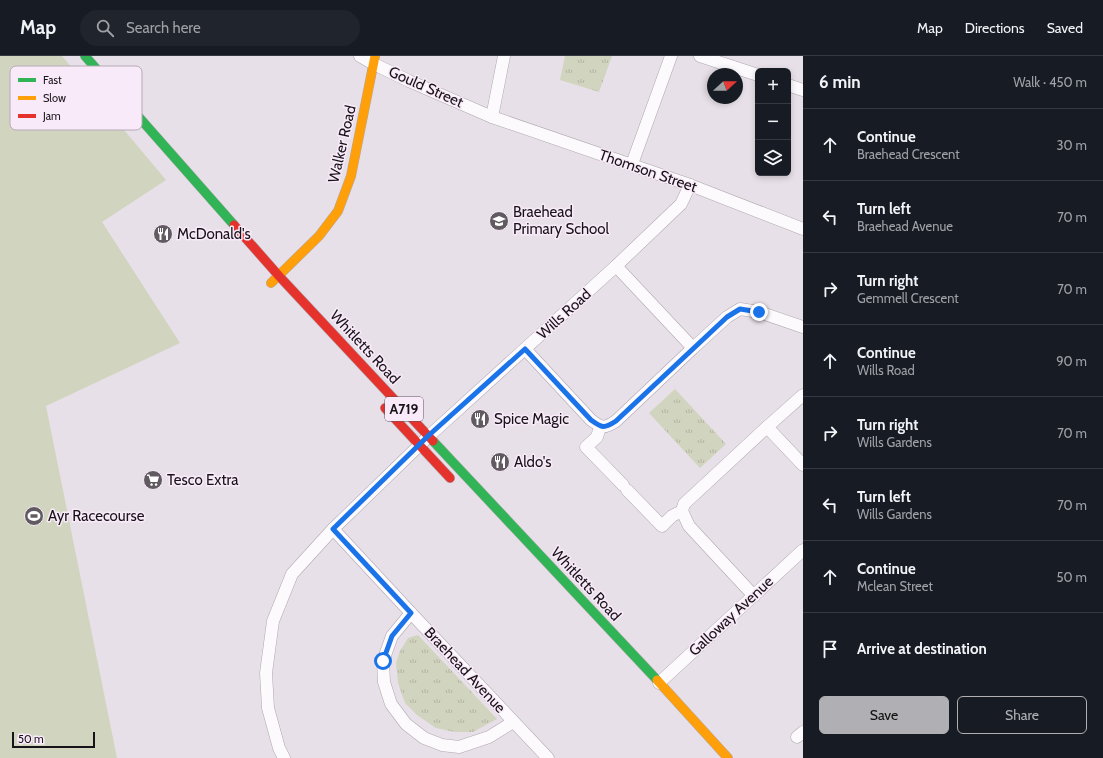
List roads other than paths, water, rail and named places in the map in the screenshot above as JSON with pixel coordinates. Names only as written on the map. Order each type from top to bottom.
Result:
[{"type":"main road","points":[[75,56],[84,66]]},
{"type":"main road","name":"Whitletts Road","points":[[85,56],[94,66]]},
{"type":"main road","name":"Walker Road","points":[[271,283],[319,236],[338,211],[351,176],[374,60]]},
{"type":"main road","name":"Whitletts Road","points":[[142,121],[279,276],[728,758]]},
{"type":"main road","points":[[138,130],[152,146]]},
{"type":"main road","name":"Whitletts Road","points":[[377,399],[419,446],[457,485]]},
{"type":"street","name":"Gould Street","points":[[360,56],[374,60],[409,81],[492,117]]},
{"type":"street","points":[[492,117],[504,56]]},
{"type":"street","points":[[632,164],[671,56]]},
{"type":"street","points":[[700,56],[755,74]]},
{"type":"street","points":[[791,86],[803,90]]},
{"type":"street","name":"Thomson Street","points":[[492,117],[690,184],[803,229]]},
{"type":"street","name":"Wills Road","points":[[284,758],[279,748],[268,708],[266,673],[273,621],[292,574],[333,529],[428,436],[616,266],[681,204],[690,184]]},
{"type":"street","points":[[616,266],[693,348]]},
{"type":"street","points":[[525,349],[591,420],[600,427],[608,427],[727,317],[740,309],[759,312],[803,327]]},
{"type":"street","points":[[754,596],[689,526],[682,511],[684,504],[803,395]]},
{"type":"street","points":[[600,427],[597,437],[586,447],[662,526],[672,516],[682,511]]},
{"type":"street","points":[[767,427],[803,465]]},
{"type":"street","name":"Braehead Avenue","points":[[333,529],[548,758]]},
{"type":"street","name":"Galloway Avenue","points":[[659,683],[803,550]]},
{"type":"street","points":[[411,613],[392,636],[383,661],[384,682],[391,704],[406,724],[424,738],[442,745],[459,746],[488,737],[513,722]]},
{"type":"place","name":"Braehead Primary School","points":[[499,221]]},
{"type":"place","name":"McDonald's","points":[[163,234]]},
{"type":"place","name":"Spice Magic","points":[[480,419]]},
{"type":"place","name":"Aldo's","points":[[500,462]]},
{"type":"place","name":"Tesco Extra","points":[[153,480]]},
{"type":"place","name":"Ayr Racecourse","points":[[34,516]]}]
